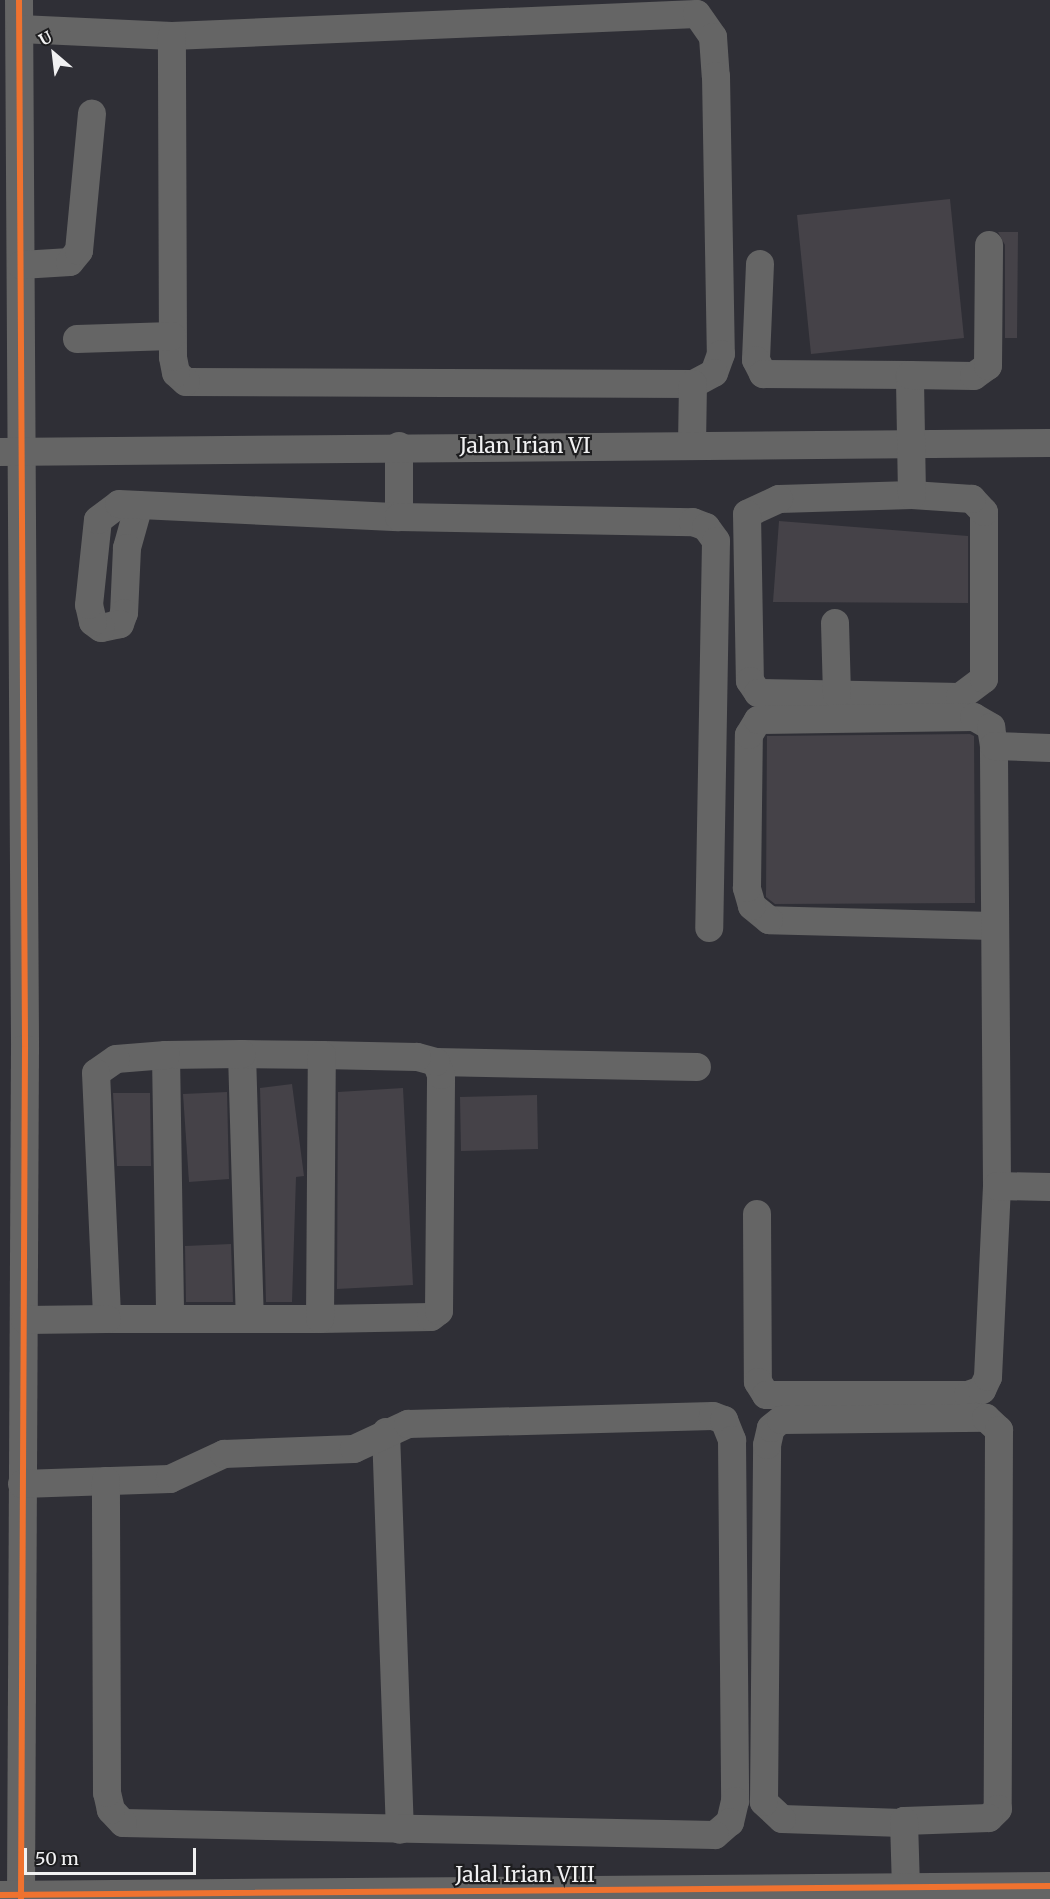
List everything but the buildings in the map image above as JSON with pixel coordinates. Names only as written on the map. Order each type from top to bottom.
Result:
[{"type":"street","points":[[14,1896],[25,1320],[11,453],[21,265],[20,0]]},
{"type":"street","points":[[20,29],[172,36],[689,12],[705,19],[713,37],[716,76],[721,354],[710,377],[693,384],[203,385],[176,373],[172,336],[172,36]]},
{"type":"street","points":[[21,265],[70,262],[79,250],[92,114]]},
{"type":"street","points":[[760,264],[756,360],[763,374],[974,376],[988,366],[989,245]]},
{"type":"street","points":[[77,339],[172,336]]},
{"type":"street","points":[[910,375],[912,495]]},
{"type":"street","points":[[692,446],[693,384]]},
{"type":"street","name":"Jalan Irian VI","points":[[11,453],[399,446],[911,446],[1050,443]]},
{"type":"street","points":[[399,446],[399,517]]},
{"type":"street","points":[[912,495],[972,499],[982,508],[984,679],[960,697],[765,695],[752,687],[747,514],[779,498],[912,495]]},
{"type":"street","points":[[139,506],[399,517],[693,522],[706,527],[716,541],[708,928]]},
{"type":"street","points":[[835,623],[837,694]]},
{"type":"street","points":[[757,1214],[758,1382],[766,1395],[968,1395],[982,1390],[988,1377],[997,1186],[993,926],[994,747],[991,727],[975,717],[758,720],[748,735],[747,888],[752,906],[769,920],[993,926]]},
{"type":"street","points":[[994,747],[1050,748]]},
{"type":"street","points":[[242,1054],[250,1319]]},
{"type":"street","points":[[107,1320],[96,1073],[116,1059],[166,1055],[322,1055],[436,1062],[698,1067]]},
{"type":"street","points":[[166,1055],[170,1319]]},
{"type":"street","points":[[320,1318],[322,1055]]},
{"type":"street","points":[[25,1320],[431,1317],[439,1311],[441,1075],[436,1062]]},
{"type":"street","points":[[997,1186],[1050,1187]]},
{"type":"street","points":[[22,1484],[106,1481],[170,1479],[224,1454],[354,1449],[386,1432],[408,1424],[713,1416],[724,1420],[732,1440],[735,1801],[729,1822],[715,1835],[133,1825],[114,1815],[107,1793],[106,1481]]},
{"type":"street","points":[[986,1418],[999,1430],[998,1809],[989,1818],[902,1823],[782,1820],[764,1802],[767,1445],[771,1428],[781,1420],[986,1418]]},
{"type":"street","points":[[386,1432],[400,1830]]},
{"type":"street","points":[[902,1823],[906,1889]]},
{"type":"street","name":"Jalal Irian VIII","points":[[14,1896],[1050,1886]]},
{"type":"shaded area","points":[[0,0],[1050,0],[1050,1899],[0,1899]]},
{"type":"cycle path","points":[[19,0],[25,1049],[21,1899]]},
{"type":"cycle path","points":[[0,1895],[1050,1886]]}]
